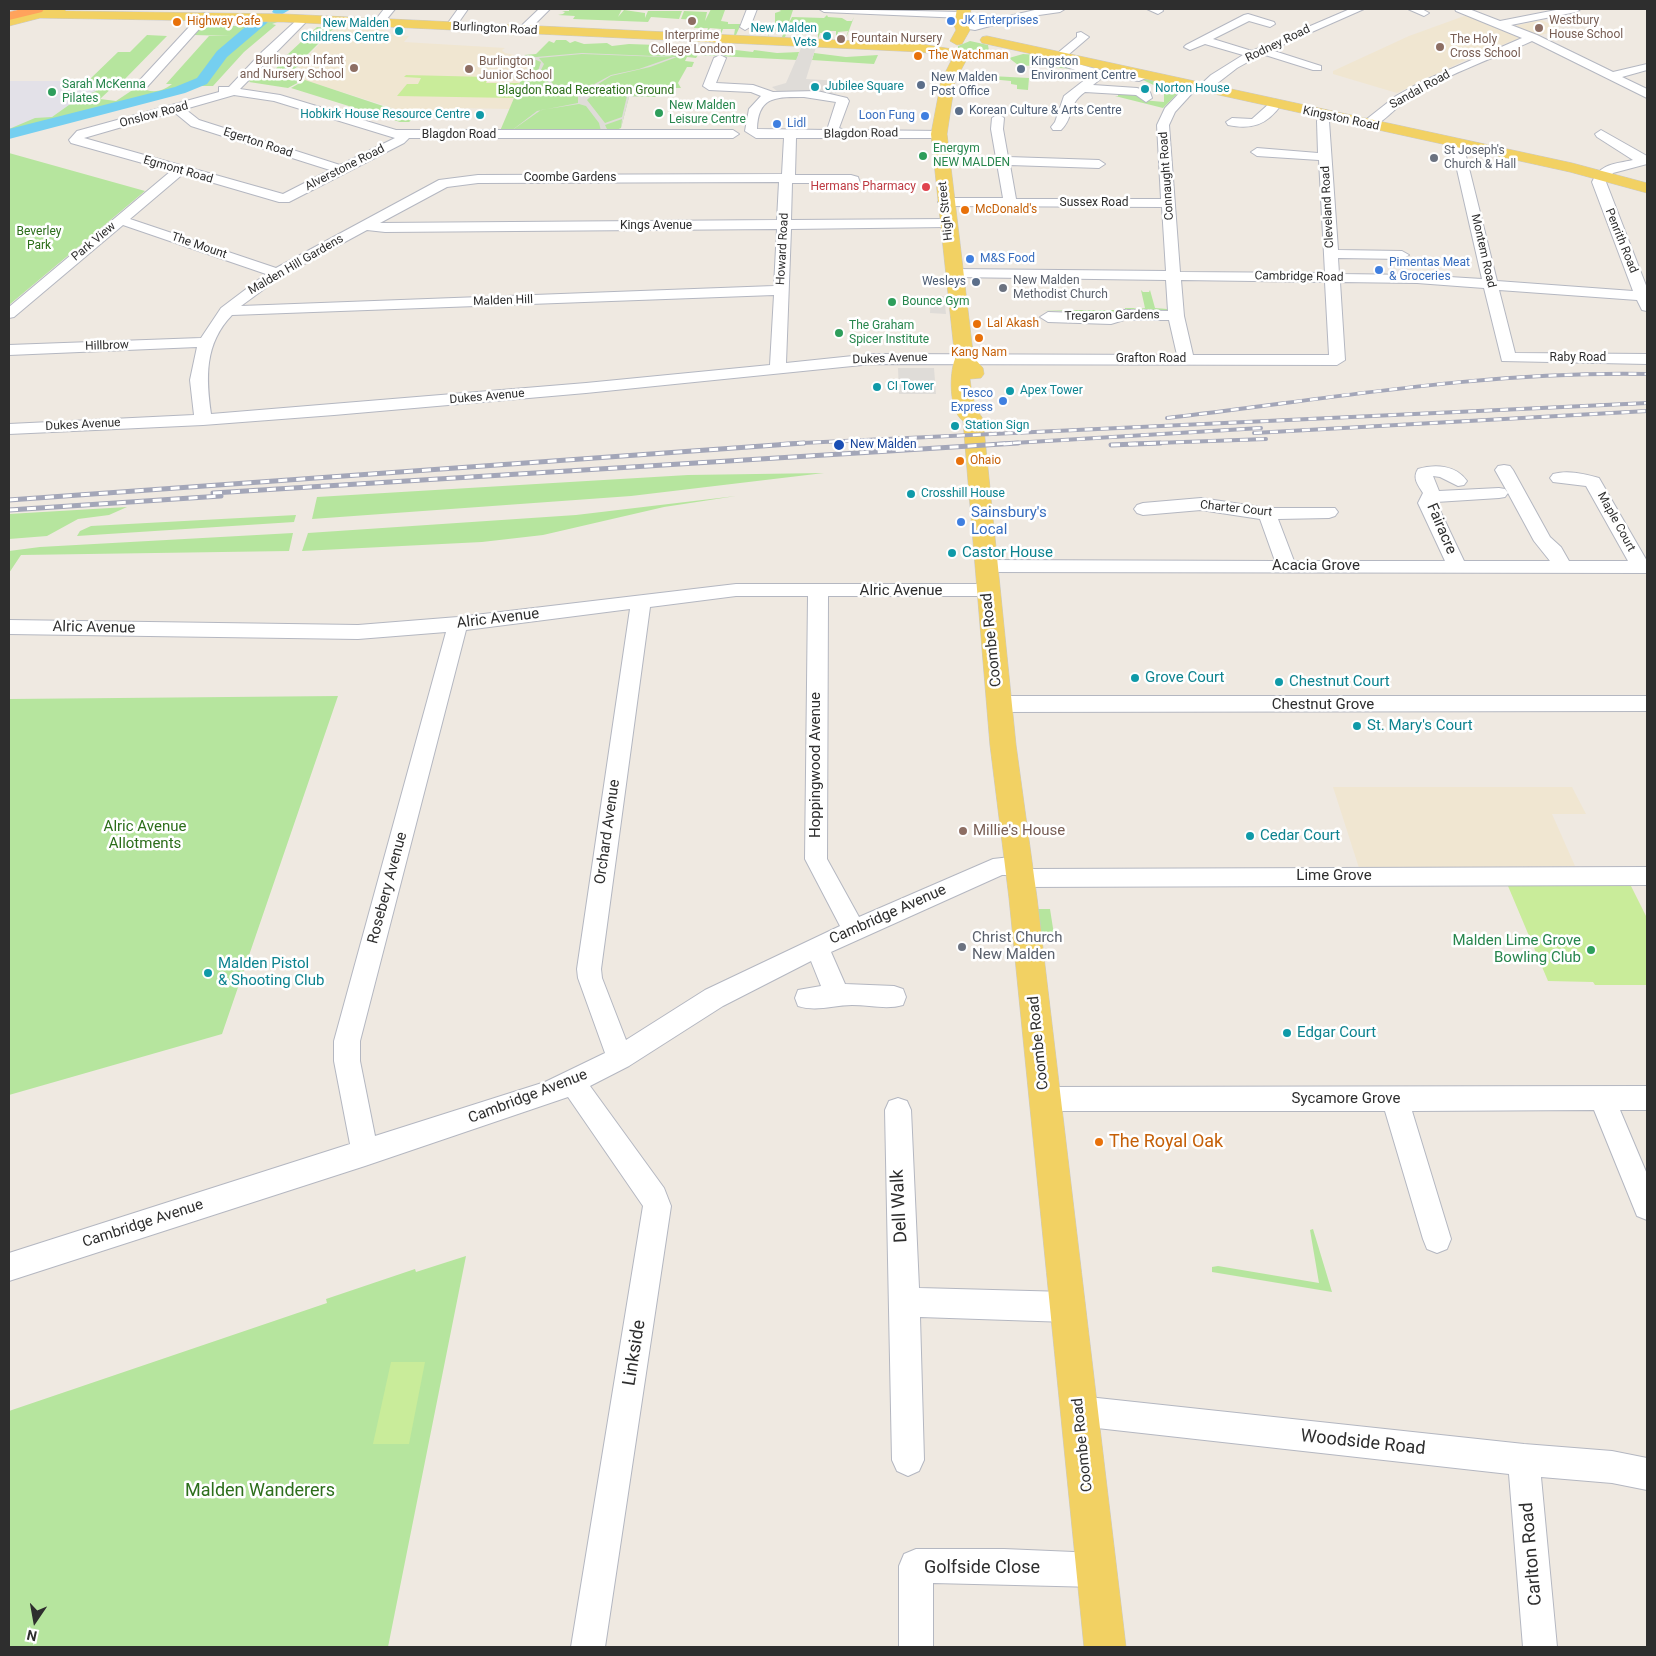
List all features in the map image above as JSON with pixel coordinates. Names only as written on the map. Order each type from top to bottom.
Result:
[{"type":"main road","name":"Burlington Road","points":[[11,17],[64,10],[304,19],[921,48],[965,37]]},
{"type":"main road","name":"Kingston Road","points":[[965,37],[1602,175],[1647,188]]},
{"type":"main road","points":[[965,37],[994,44],[997,49],[980,57],[965,37]]},
{"type":"main road","name":"High Street","points":[[965,37],[948,81],[939,134],[947,224],[965,359],[973,368],[976,381],[978,414],[974,429]]},
{"type":"main road","name":"Kingston Road","points":[[980,57],[1035,51]]},
{"type":"main road","name":"Coombe Road","points":[[974,429],[986,578],[999,704],[1020,872],[1105,1647]]},
{"type":"street","points":[[378,23],[390,9]]},
{"type":"street","points":[[450,27],[463,9]]},
{"type":"street","points":[[522,30],[545,9]]},
{"type":"street","points":[[745,27],[752,9]]},
{"type":"street","points":[[824,9],[965,37],[1025,14],[1060,9]]},
{"type":"street","name":"Rodney Road","points":[[1197,88],[1258,53],[1332,18],[1359,9]]},
{"type":"street","points":[[1413,9],[1424,13]]},
{"type":"street","points":[[1460,9],[1533,37],[1647,94]]},
{"type":"street","points":[[1501,24],[1576,9]]},
{"type":"street","points":[[1236,14],[1270,24]]},
{"type":"street","points":[[142,84],[205,16]]},
{"type":"street","points":[[1190,47],[1248,17]]},
{"type":"street","points":[[233,91],[263,57],[304,19]]},
{"type":"street","points":[[1081,35],[1083,37],[1063,57],[1062,61],[1064,63],[1134,79],[1145,76]]},
{"type":"street","name":"Sandal Road","points":[[1366,125],[1400,99],[1425,85],[1533,37]]},
{"type":"street","points":[[1204,40],[1312,65]]},
{"type":"street","points":[[720,58],[708,86],[753,89],[770,96],[786,94],[838,97],[843,101],[832,129],[842,134]]},
{"type":"street","points":[[1613,76],[1647,67]]},
{"type":"street","points":[[1057,127],[1063,117],[1066,102],[1102,72]]},
{"type":"street","points":[[1082,88],[1137,92],[1146,95],[1146,98]]},
{"type":"street","name":"Connaught Road","points":[[1186,359],[1176,316],[1164,124],[1169,111],[1197,88]]},
{"type":"street","name":"Blagdon Road","points":[[192,89],[233,91],[276,98],[380,131],[405,134],[732,134]]},
{"type":"street","name":"Onslow Road","points":[[75,138],[82,134],[177,109],[233,91]]},
{"type":"street","name":"Blagdon Road","points":[[770,96],[760,101],[754,110],[752,134],[939,134]]},
{"type":"street","points":[[1232,122],[1249,129],[1275,105]]},
{"type":"street","name":"Egerton Road","points":[[177,109],[195,123],[342,170]]},
{"type":"street","name":"Cleveland Road","points":[[1326,116],[1322,122],[1337,360]]},
{"type":"street","points":[[998,118],[997,129],[1002,161],[1014,202]]},
{"type":"street","name":"Alverstone Road","points":[[284,199],[400,140],[405,134]]},
{"type":"street","points":[[1601,134],[1645,160]]},
{"type":"street","name":"Howard Road","points":[[778,367],[786,178],[790,173],[790,135]]},
{"type":"street","name":"Egmont Road","points":[[75,138],[77,142],[284,199]]},
{"type":"street","name":"Montem Road","points":[[1462,145],[1458,152],[1508,358]]},
{"type":"street","points":[[1257,152],[1325,157]]},
{"type":"street","points":[[1602,175],[1608,170],[1645,160]]},
{"type":"street","points":[[1002,161],[1099,164]]},
{"type":"street","name":"Park View","points":[[9,314],[180,170]]},
{"type":"street","name":"Penrith Road","points":[[1602,175],[1599,180],[1600,189],[1645,302]]},
{"type":"street","name":"Coombe Gardens","points":[[365,226],[444,183],[459,180],[786,178],[851,179],[854,186]]},
{"type":"street","name":"Sussex Road","points":[[945,202],[1169,203]]},
{"type":"street","name":"The Mount","points":[[120,220],[278,273]]},
{"type":"street","name":"Kings Avenue","points":[[365,226],[385,228],[947,224]]},
{"type":"street","name":"Malden Hill Gardens","points":[[203,420],[198,380],[206,342],[212,329],[226,311],[250,291],[278,273],[365,226]]},
{"type":"street","points":[[1330,254],[1402,255]]},
{"type":"street","name":"Cambridge Road","points":[[953,273],[1417,279],[1490,284],[1645,302]]},
{"type":"street","name":"Malden Hill","points":[[226,311],[781,290]]},
{"type":"street","name":"Tregaron Gardens","points":[[1048,317],[1111,319],[1123,315],[1176,316]]},
{"type":"street","name":"Hillbrow","points":[[9,350],[206,342]]},
{"type":"street","name":"Raby Road","points":[[1508,358],[1647,359]]},
{"type":"street","name":"Dukes Avenue","points":[[9,429],[203,420],[586,388],[778,367],[872,359],[965,359]]},
{"type":"street","name":"Grafton Road","points":[[965,359],[1337,360]]},
{"type":"street","points":[[1504,470],[1543,541],[1554,551],[1563,567]]},
{"type":"street","name":"Fairacre","points":[[1434,496],[1423,476],[1426,472],[1440,471],[1449,473],[1458,481]]},
{"type":"street","name":"Maple Court","points":[[1559,478],[1579,478],[1593,482],[1644,567]]},
{"type":"street","name":"Fairacre","points":[[1457,566],[1427,503],[1428,497],[1500,492]]},
{"type":"street","name":"Charter Court","points":[[1143,509],[1202,504],[1267,514],[1329,512]]},
{"type":"street","points":[[1267,514],[1286,565]]},
{"type":"street","name":"Acacia Grove","points":[[986,578],[1143,569],[1286,565],[1644,567]]},
{"type":"street","name":"Alric Avenue","points":[[9,627],[358,632],[458,624],[736,590],[818,591],[986,578]]},
{"type":"street","name":"Hoppingwood Avenue","points":[[818,591],[816,859],[854,930]]},
{"type":"street","name":"Orchard Avenue","points":[[620,1058],[590,978],[589,969],[641,601]]},
{"type":"street","name":"Rosebery Avenue","points":[[365,1154],[346,1061],[347,1041],[458,624]]},
{"type":"street","name":"Chestnut Grove","points":[[999,704],[1647,704]]},
{"type":"street","name":"Cambridge Avenue","points":[[9,1267],[365,1154],[504,1108],[574,1082],[620,1058],[714,998],[854,930],[987,870],[1001,866],[1020,872]]},
{"type":"street","name":"Lime Grove","points":[[1020,872],[1647,876]]},
{"type":"street","points":[[818,947],[832,980],[835,994]]},
{"type":"street","points":[[807,998],[835,994],[894,997]]},
{"type":"street","name":"Linkside","points":[[574,1082],[579,1092],[654,1198],[657,1206],[588,1647]]},
{"type":"street","points":[[1602,1098],[1647,1206]]},
{"type":"street","name":"Sycamore Grove","points":[[1045,1099],[1647,1098]]},
{"type":"street","points":[[1395,1099],[1437,1238]]},
{"type":"street","name":"Dell Walk","points":[[898,1110],[905,1302],[908,1460]]},
{"type":"street","points":[[905,1302],[1067,1307]]},
{"type":"street","name":"Woodside Road","points":[[1079,1411],[1524,1460],[1612,1467],[1647,1474]]},
{"type":"street","name":"Carlton Road","points":[[1524,1460],[1540,1647]]},
{"type":"street","name":"Golfside Close","points":[[916,1647],[916,1566],[1004,1566],[1097,1570]]},
{"type":"shaded area","name":"The Holy Cross School","points":[[1467,15],[1522,37],[1470,58],[1397,93],[1333,74],[1333,71],[1409,36]]},
{"type":"shaded area","name":"Westbury House School","points":[[1542,20],[1562,30],[1536,36],[1514,26]]},
{"type":"shaded area","name":"Burlington Junior School","points":[[337,24],[342,26],[388,26],[381,34],[409,36],[404,42],[505,48],[502,50],[505,53],[534,59],[513,95],[514,98],[510,109],[454,108],[451,114],[399,110],[291,76]]},
{"type":"shaded area","name":"Jubilee Square","points":[[802,46],[816,47],[806,79],[842,81],[841,85],[857,86],[847,92],[831,94],[777,91],[772,87],[786,83]]},
{"type":"shaded area","points":[[582,53],[677,57],[650,67],[611,76],[584,93],[591,96],[587,100],[605,123],[622,117],[627,96],[656,96],[629,97],[621,128],[622,119],[605,125],[608,131],[601,131],[599,123],[586,106],[579,104],[547,109],[578,103],[578,94],[550,84],[538,71],[541,62],[524,55],[536,57]],"holes":[[[582,54],[673,57],[639,69],[611,75],[580,92],[554,85],[541,70],[544,64],[539,58]]]},
{"type":"shaded area","points":[[9,81],[110,82],[71,114],[9,133]]},
{"type":"shaded area","points":[[541,110],[511,131],[537,111]]},
{"type":"shaded area","points":[[931,296],[944,296],[946,314],[930,313]]},
{"type":"shaded area","points":[[898,368],[934,368],[936,394],[899,394]]},
{"type":"shaded area","points":[[1333,787],[1572,787],[1586,814],[1552,814],[1575,866],[1359,868]]},
{"type":"green space","points":[[569,9],[622,9],[618,17],[624,10],[645,13],[645,18],[648,11],[682,11],[679,19],[651,17],[648,22],[573,19],[575,16],[558,15],[565,12],[562,11],[569,11]]},
{"type":"green space","points":[[711,9],[730,9],[725,10],[721,21],[728,22],[728,24],[741,24],[736,35],[734,35],[735,29],[723,29],[721,34],[721,29],[710,28],[706,33],[708,28],[694,28],[697,20],[681,19],[684,11],[707,12],[705,21]]},
{"type":"green space","points":[[778,9],[793,10],[788,25],[792,17],[824,18],[827,15],[828,17],[852,21],[854,17],[845,41],[848,31],[838,32],[836,40],[836,31],[824,31],[825,33],[820,33],[818,39],[818,34],[804,33],[801,38],[805,25],[797,25],[795,32],[787,32],[785,37],[782,37],[784,32],[774,31],[774,29],[770,29],[768,37],[768,32],[761,31],[761,29],[752,31],[755,23],[775,24],[775,13],[781,11]]},
{"type":"green space","points":[[270,20],[280,21],[272,24],[276,25],[244,52],[213,86],[197,86],[9,137],[9,129],[35,118],[52,117],[76,100],[96,91],[97,88],[86,83],[65,84],[66,81],[89,80],[118,52],[130,52],[147,35],[167,36],[121,83],[134,86],[114,86],[100,99],[116,101],[137,87],[156,91],[172,84],[166,84],[209,36],[231,36],[194,35],[204,24],[250,27],[256,22],[256,25],[262,26]]},
{"type":"green space","points":[[317,27],[334,28],[306,56],[298,56],[306,57],[291,73],[291,76],[303,80],[288,88],[249,82],[255,75],[270,76],[287,55]]},
{"type":"green space","name":"Blagdon Road Recreation Ground","points":[[556,40],[566,40],[570,43],[575,41],[584,44],[607,43],[612,46],[629,44],[685,46],[682,53],[691,54],[694,48],[725,49],[722,53],[726,54],[727,49],[777,53],[799,52],[797,60],[698,55],[696,58],[687,57],[685,61],[694,62],[692,67],[687,67],[678,83],[681,88],[671,88],[672,90],[657,92],[656,97],[629,97],[621,128],[614,131],[500,131],[514,98],[513,95],[533,59],[524,55],[536,54],[549,41],[554,43]]},
{"type":"green space","points":[[970,41],[988,45],[989,51],[976,55],[958,50],[958,46]]},
{"type":"green space","points":[[814,53],[846,57],[878,55],[874,64],[812,60]]},
{"type":"green space","points":[[1023,54],[1043,57],[1074,69],[1034,66],[1034,62],[1033,66],[1018,65],[1009,58]]},
{"type":"green space","points":[[406,75],[489,77],[486,83],[519,83],[513,95],[514,98],[397,96],[407,84],[418,84],[421,78],[404,77]]},
{"type":"green space","points":[[991,76],[1029,78],[1028,90],[1017,89],[1017,85],[1011,84],[1011,81],[990,79]]},
{"type":"green space","points":[[1146,79],[1175,86],[1180,91],[1163,108],[1115,96],[1118,96],[1118,94],[1137,94],[1142,100],[1164,102],[1164,90],[1143,80]]},
{"type":"green space","points":[[305,80],[398,111],[421,112],[409,122],[400,122],[291,88]]},
{"type":"green space","name":"Beverley Park","points":[[9,153],[145,191],[9,305]]},
{"type":"green space","points":[[1141,290],[1149,292],[1150,290],[1155,308],[1167,309],[1167,312],[1151,312],[1154,310],[1137,308],[1145,308]]},
{"type":"green space","points":[[1125,308],[1137,308],[1109,316],[1108,312],[1042,310],[1125,310]]},
{"type":"green space","points":[[824,473],[631,496],[312,519],[317,497],[688,475]]},
{"type":"green space","points":[[736,496],[664,507],[543,535],[482,542],[302,551],[308,533],[576,515]]},
{"type":"green space","points":[[127,507],[109,515],[78,519],[47,536],[9,539],[9,514]]},
{"type":"green space","points":[[296,515],[294,522],[77,536],[80,531],[91,526]]},
{"type":"green space","points":[[293,533],[289,551],[21,555],[9,573],[9,551],[40,547]]},
{"type":"green space","name":"Alric Avenue Allotments","points":[[338,696],[222,1034],[9,1095],[9,699]]},
{"type":"green space","name":"Malden Lime Grove Bowling Club","points":[[1508,886],[1631,886],[1647,918],[1647,985],[1595,985],[1593,982],[1548,981]]},
{"type":"green space","points":[[1037,909],[1050,909],[1055,941],[1040,941]]},
{"type":"green space","points":[[1313,1229],[1332,1292],[1212,1272],[1212,1267],[1218,1266],[1319,1283],[1310,1230]]},
{"type":"green space","name":"Malden Wanderers","points":[[466,1256],[388,1647],[9,1647],[9,1411],[327,1303],[326,1299],[415,1269],[416,1272]]},
{"type":"green space","points":[[391,1362],[425,1362],[409,1444],[373,1444]]},
{"type":"waterway","points":[[279,12],[284,9]]},
{"type":"waterway","points":[[9,134],[180,90],[202,81],[222,54],[262,20]]},
{"type":"railway","points":[[1167,418],[1466,382],[1586,374],[1647,374]]},
{"type":"railway","points":[[781,444],[1647,403]]},
{"type":"railway","points":[[1254,433],[1647,411]]},
{"type":"railway","points":[[997,444],[1261,428]]},
{"type":"railway","points":[[1128,444],[1266,439]]},
{"type":"railway","points":[[9,500],[804,443]]},
{"type":"railway","points":[[213,493],[1018,443]]},
{"type":"railway","points":[[1111,445],[1160,443]]},
{"type":"railway","points":[[9,510],[221,496]]},
{"type":"place","name":"Interprime College London","points":[[692,21]]},
{"type":"place","name":"JK Enterprises","points":[[951,21]]},
{"type":"place","name":"Highway Cafe","points":[[177,22]]},
{"type":"place","name":"Westbury House School","points":[[1539,28]]},
{"type":"place","name":"New Malden Childrens Centre","points":[[399,31]]},
{"type":"place","name":"New Malden Vets","points":[[827,36]]},
{"type":"place","name":"Fountain Nursery","points":[[841,39]]},
{"type":"place","name":"The Holy Cross School","points":[[1440,47]]},
{"type":"place","name":"The Watchman","points":[[918,56]]},
{"type":"place","name":"Burlington Infant and Nursery School","points":[[354,68]]},
{"type":"place","name":"Burlington Junior School","points":[[469,69]]},
{"type":"place","name":"Kingston Environment Centre","points":[[1021,69]]},
{"type":"place","name":"New Malden Post Office","points":[[921,85]]},
{"type":"place","name":"Jubilee Square","points":[[815,87]]},
{"type":"place","name":"Norton House","points":[[1145,89]]},
{"type":"place","name":"Sarah McKenna Pilates","points":[[52,92]]},
{"type":"place","name":"Korean Culture & Arts Centre","points":[[959,111]]},
{"type":"place","name":"New Malden Leisure Centre","points":[[659,113]]},
{"type":"place","name":"Hobkirk House Resource Centre","points":[[480,115]]},
{"type":"place","name":"Loon Fung","points":[[925,116]]},
{"type":"place","name":"Lidl","points":[[777,124]]},
{"type":"place","name":"Energym NEW MALDEN","points":[[923,156]]},
{"type":"place","name":"St Joseph's Church & Hall","points":[[1434,158]]},
{"type":"place","name":"Hermans Pharmacy","points":[[926,187]]},
{"type":"place","name":"McDonald's","points":[[965,210]]},
{"type":"place","name":"M&S Food","points":[[970,259]]},
{"type":"place","name":"Pimentas Meat & Groceries","points":[[1379,270]]},
{"type":"place","name":"Wesleys","points":[[976,282]]},
{"type":"place","name":"New Malden Methodist Church","points":[[1003,288]]},
{"type":"place","name":"Bounce Gym","points":[[892,302]]},
{"type":"place","name":"Lal Akash","points":[[977,324]]},
{"type":"place","name":"The Graham Spicer Institute","points":[[839,333]]},
{"type":"place","name":"Kang Nam","points":[[979,338]]},
{"type":"place","name":"CI Tower","points":[[877,387]]},
{"type":"place","name":"Apex Tower","points":[[1010,391]]},
{"type":"place","name":"Tesco Express","points":[[1003,401]]},
{"type":"place","name":"Station Sign","points":[[955,426]]},
{"type":"place","name":"New Malden","points":[[839,445]]},
{"type":"place","name":"Ohaio","points":[[960,461]]},
{"type":"place","name":"Crosshill House","points":[[911,494]]},
{"type":"place","name":"Sainsbury's Local","points":[[961,522]]},
{"type":"place","name":"Castor House","points":[[952,553]]},
{"type":"place","name":"Grove Court","points":[[1135,678]]},
{"type":"place","name":"Chestnut Court","points":[[1279,682]]},
{"type":"place","name":"St. Mary's Court","points":[[1357,726]]},
{"type":"place","name":"Millie's House","points":[[963,831]]},
{"type":"place","name":"Cedar Court","points":[[1250,836]]},
{"type":"place","name":"Christ Church New Malden","points":[[962,947]]},
{"type":"place","name":"Malden Lime Grove Bowling Club","points":[[1591,950]]},
{"type":"place","name":"Malden Pistol & Shooting Club","points":[[208,973]]},
{"type":"place","name":"Edgar Court","points":[[1287,1033]]},
{"type":"place","name":"The Royal Oak","points":[[1099,1142]]}]
